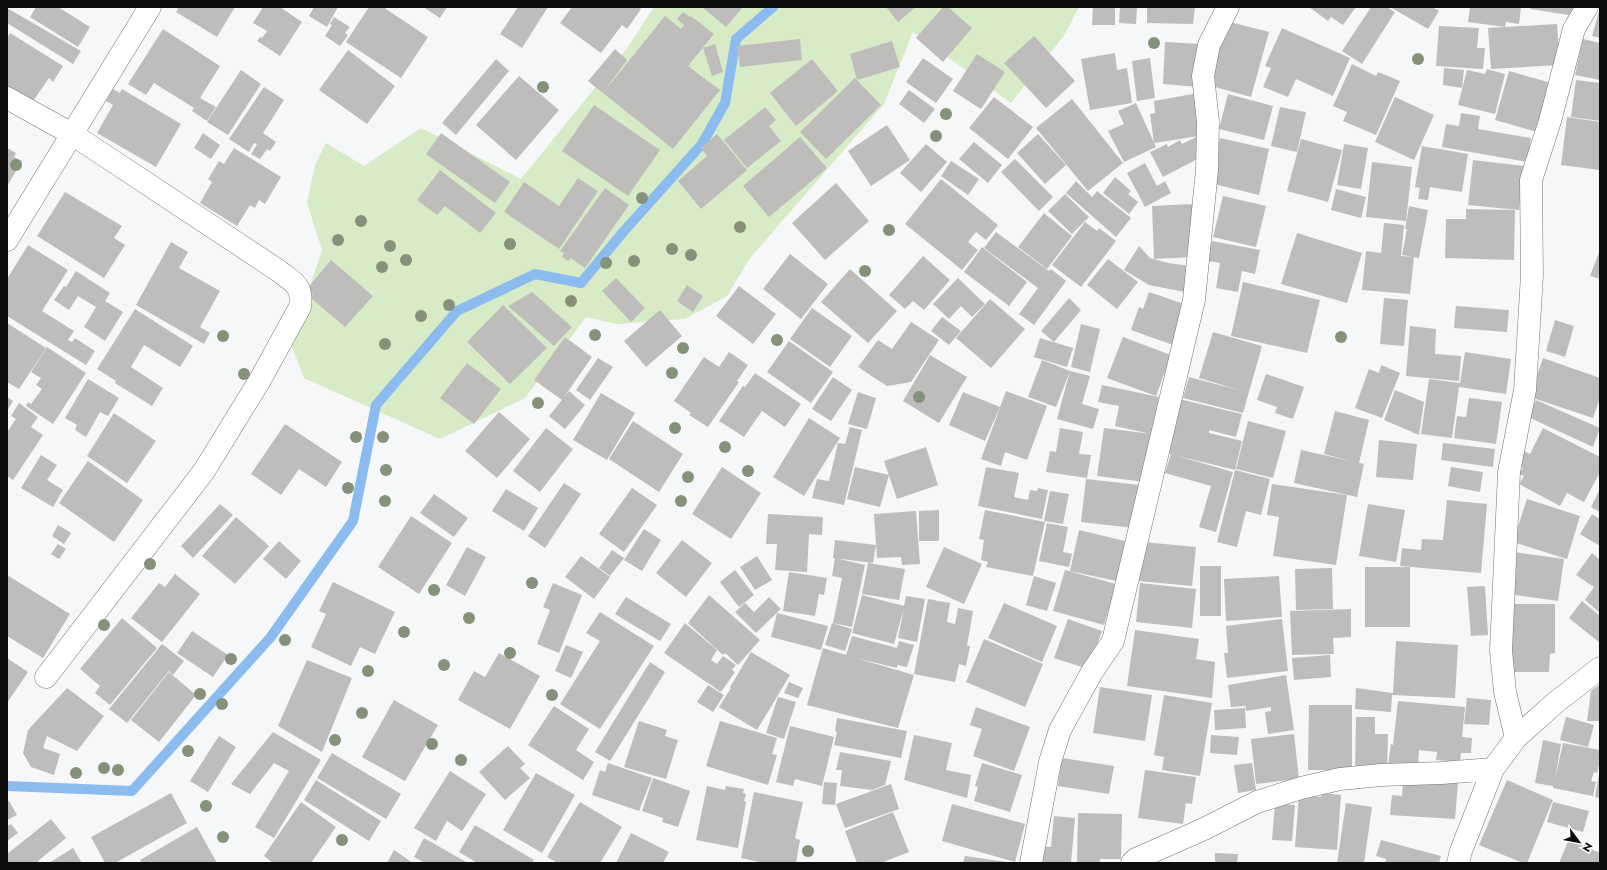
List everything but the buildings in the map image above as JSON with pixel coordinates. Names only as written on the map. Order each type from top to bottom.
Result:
[{"type":"street","points":[[7,240],[150,7]]},
{"type":"street","points":[[1031,863],[1050,762],[1060,730],[1092,672],[1113,641],[1194,300],[1207,170],[1208,122],[1203,76],[1209,45],[1228,7]]},
{"type":"street","points":[[1516,738],[1505,692],[1501,652],[1509,472],[1525,390],[1532,276],[1531,180],[1550,121],[1574,28],[1587,7]]},
{"type":"street","points":[[7,98],[72,134],[279,271],[299,288],[302,296],[300,306],[260,380],[204,471],[46,677]]},
{"type":"street","points":[[1458,863],[1461,851],[1493,768],[1516,738],[1555,703],[1600,668]]},
{"type":"street","points":[[1132,863],[1136,859],[1204,829],[1257,802],[1300,788],[1340,779],[1381,775],[1441,773],[1493,768]]},
{"type":"green space","points":[[654,7],[1079,7],[1065,34],[1011,103],[913,32],[884,104],[750,258],[727,296],[685,319],[617,324],[586,317],[525,398],[440,439],[304,378],[291,344],[322,250],[307,203],[315,165],[326,143],[364,166],[421,128],[521,179],[628,47]]},
{"type":"waterway","points":[[7,786],[132,791],[270,638],[353,521],[376,405],[457,311],[535,274],[581,283],[624,231],[702,144],[725,103],[736,39],[773,7]]}]
